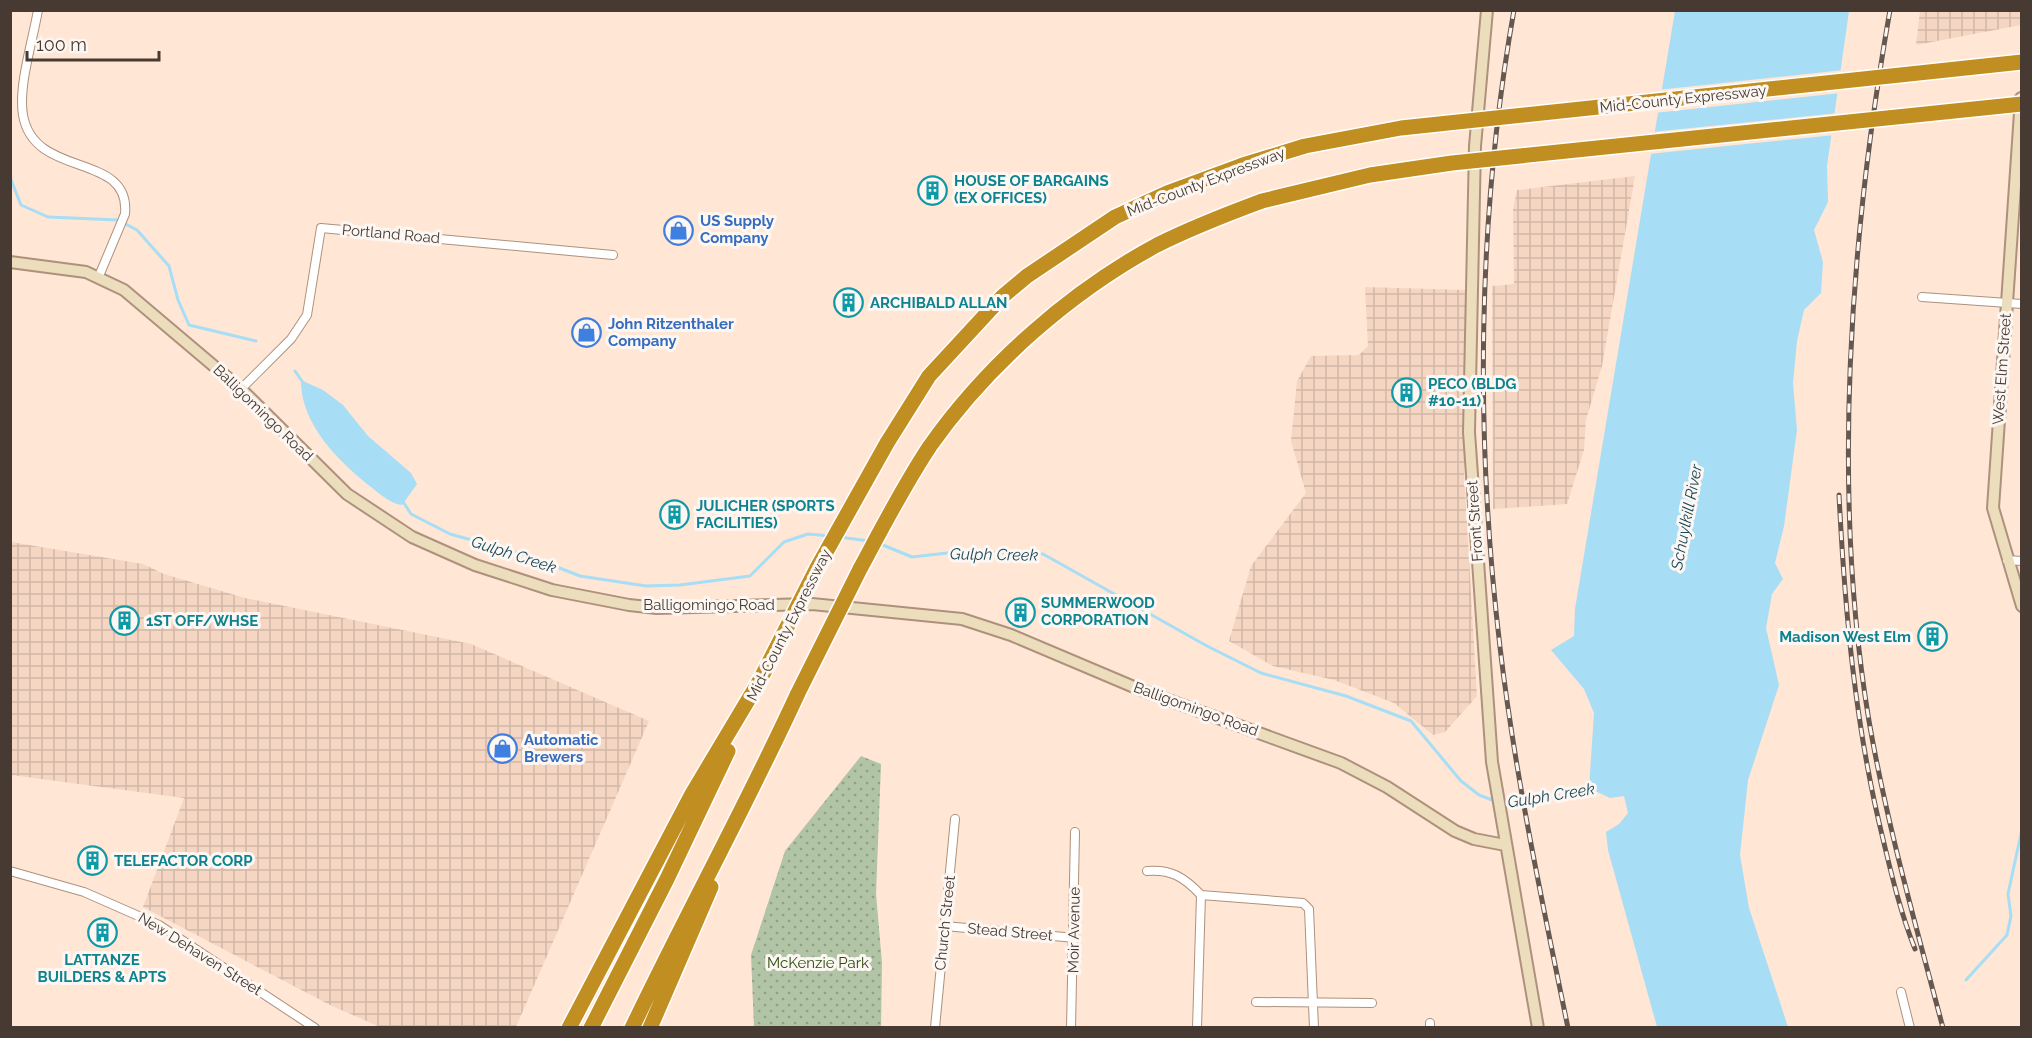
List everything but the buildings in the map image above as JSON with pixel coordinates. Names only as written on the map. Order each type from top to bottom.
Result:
[{"type":"highway","name":"Mid-County Expressway","points":[[591,1028],[672,869],[760,680],[817,567],[887,443],[929,376],[1002,297],[1027,276],[1115,217],[1167,193],[1243,165],[1305,146],[1401,128],[2022,62]]},
{"type":"highway","points":[[650,1028],[750,797],[798,693],[860,569],[930,446],[1004,360],[1059,311],[1096,284],[1156,246],[1262,201],[1370,175],[1452,164],[2022,105]]},
{"type":"highway","points":[[569,1028],[692,794],[760,680]]},
{"type":"highway","points":[[632,1028],[695,898],[750,797]]},
{"type":"street","points":[[38,10],[23,93],[23,115],[29,130],[35,142],[46,152],[108,176],[122,190],[126,204],[125,214],[99,276]]},
{"type":"street","name":"Front Street","points":[[1487,10],[1475,146],[1468,394],[1489,728],[1499,811],[1528,958],[1538,1028]]},
{"type":"street","name":"West Elm Street","points":[[2022,98],[2018,128],[1993,508],[2022,606]]},
{"type":"street","name":"Portland Road","points":[[241,389],[291,339],[307,315],[321,228],[613,255]]},
{"type":"street","name":"Balligomingo Road","points":[[10,262],[72,268],[99,276],[124,290],[241,389],[347,494],[412,537],[513,580],[552,590],[638,606],[812,604],[962,619],[1021,639],[1141,690],[1341,763],[1387,787],[1461,834],[1505,844]]},
{"type":"street","points":[[1922,297],[2022,304]]},
{"type":"street","points":[[2007,560],[2022,561]]},
{"type":"street","name":"Church Street","points":[[935,1028],[955,819]]},
{"type":"street","name":"Moir Avenue","points":[[1071,1028],[1076,832]]},
{"type":"street","points":[[1147,871],[1162,870],[1174,874],[1187,880],[1200,895],[1197,1028]]},
{"type":"street","name":"New Dehaven Street","points":[[10,871],[84,892],[159,925],[315,1028]]},
{"type":"street","points":[[1200,895],[1303,903],[1309,909],[1314,1028]]},
{"type":"street","name":"Stead Street","points":[[945,926],[1075,938]]},
{"type":"street","points":[[1901,992],[1910,1028]]},
{"type":"street","points":[[1256,1002],[1372,1003]]},
{"type":"shaded area","points":[[1920,11],[2021,11],[2021,25],[1916,45]]},
{"type":"shaded area","points":[[1635,176],[1602,366],[1586,420],[1584,450],[1567,504],[1493,509],[1492,286],[1514,284],[1513,209],[1517,190]]},
{"type":"shaded area","points":[[1365,287],[1467,290],[1464,472],[1477,696],[1445,732],[1433,735],[1394,703],[1334,680],[1273,666],[1229,641],[1251,566],[1306,493],[1291,441],[1297,381],[1311,356],[1359,355],[1368,346]]},
{"type":"shaded area","points":[[11,542],[143,564],[164,574],[245,598],[471,644],[649,721],[516,1027],[380,1027],[330,1005],[143,907],[184,798],[11,775]]},
{"type":"green space","name":"McKenzie Park","points":[[861,756],[881,764],[876,894],[882,963],[881,1027],[754,1027],[751,955],[785,851]]},
{"type":"water","name":"Schuylkill River","points":[[1675,11],[1849,11],[1827,166],[1828,202],[1814,230],[1823,262],[1821,293],[1804,310],[1797,341],[1793,383],[1797,430],[1784,526],[1775,563],[1783,579],[1772,594],[1766,628],[1779,685],[1748,780],[1740,855],[1749,908],[1788,1027],[1657,1027],[1608,850],[1606,832],[1619,824],[1628,813],[1624,796],[1610,798],[1589,788],[1594,713],[1584,689],[1551,650],[1574,636],[1575,609]]},
{"type":"water","points":[[303,381],[323,390],[343,405],[368,436],[411,473],[417,484],[402,505],[386,498],[359,477],[324,441],[315,428],[303,399],[301,383]]},
{"type":"pier","points":[[1844,70],[1841,93],[1654,113],[1657,90]]},
{"type":"pier","points":[[1838,113],[1835,135],[1649,154],[1652,132]]},
{"type":"waterway","name":"Gulph Creek","points":[[10,177],[21,205],[48,217],[118,220],[137,230],[169,266],[178,300],[189,325],[256,341]]},
{"type":"waterway","name":"Gulph Creek","points":[[295,371],[304,384]]},
{"type":"waterway","name":"Gulph Creek","points":[[402,500],[411,514],[450,534],[529,556],[580,576],[646,586],[680,585],[750,576],[784,542],[808,534],[830,536]]},
{"type":"waterway","name":"Gulph Creek","points":[[839,537],[869,541]]},
{"type":"waterway","name":"Gulph Creek","points":[[878,543],[912,557],[965,551],[1043,554],[1207,646],[1261,673],[1346,696],[1411,721],[1461,781],[1479,795],[1495,801]]},
{"type":"waterway","name":"Gulph Creek","points":[[1501,803],[1506,805],[1571,794],[1591,787]]},
{"type":"waterway","points":[[1966,980],[2007,935],[2011,916],[2008,894],[2022,829]]},
{"type":"railway","points":[[1514,10],[1493,168],[1487,248],[1484,328],[1486,489],[1500,647],[1513,743],[1568,1028]]},
{"type":"railway","points":[[1890,10],[1864,185],[1856,275],[1850,366],[1848,456],[1851,546],[1857,634],[1876,760],[1943,1028]]},
{"type":"railway","points":[[1839,495],[1848,625],[1865,754],[1893,881],[1915,949]]},
{"type":"place","name":"HOUSE OF BARGAINS (EX OFFICES)","points":[[933,190]]},
{"type":"place","name":"US Supply Company","points":[[679,230]]},
{"type":"place","name":"ARCHIBALD ALLAN","points":[[849,303]]},
{"type":"place","name":"John Ritzenthaler Company","points":[[587,333]]},
{"type":"place","name":"PECO (BLDG #10-11)","points":[[1407,393]]},
{"type":"place","name":"JULICHER (SPORTS FACILITIES)","points":[[675,515]]},
{"type":"place","name":"SUMMERWOOD CORPORATION","points":[[1020,612]]},
{"type":"place","name":"1ST OFF/WHSE","points":[[125,621]]},
{"type":"place","name":"Madison West Elm","points":[[1932,637]]},
{"type":"place","name":"Automatic Brewers","points":[[503,749]]},
{"type":"place","name":"TELEFACTOR CORP","points":[[93,861]]},
{"type":"place","name":"LATTANZE BUILDERS & APTS","points":[[102,933]]}]
